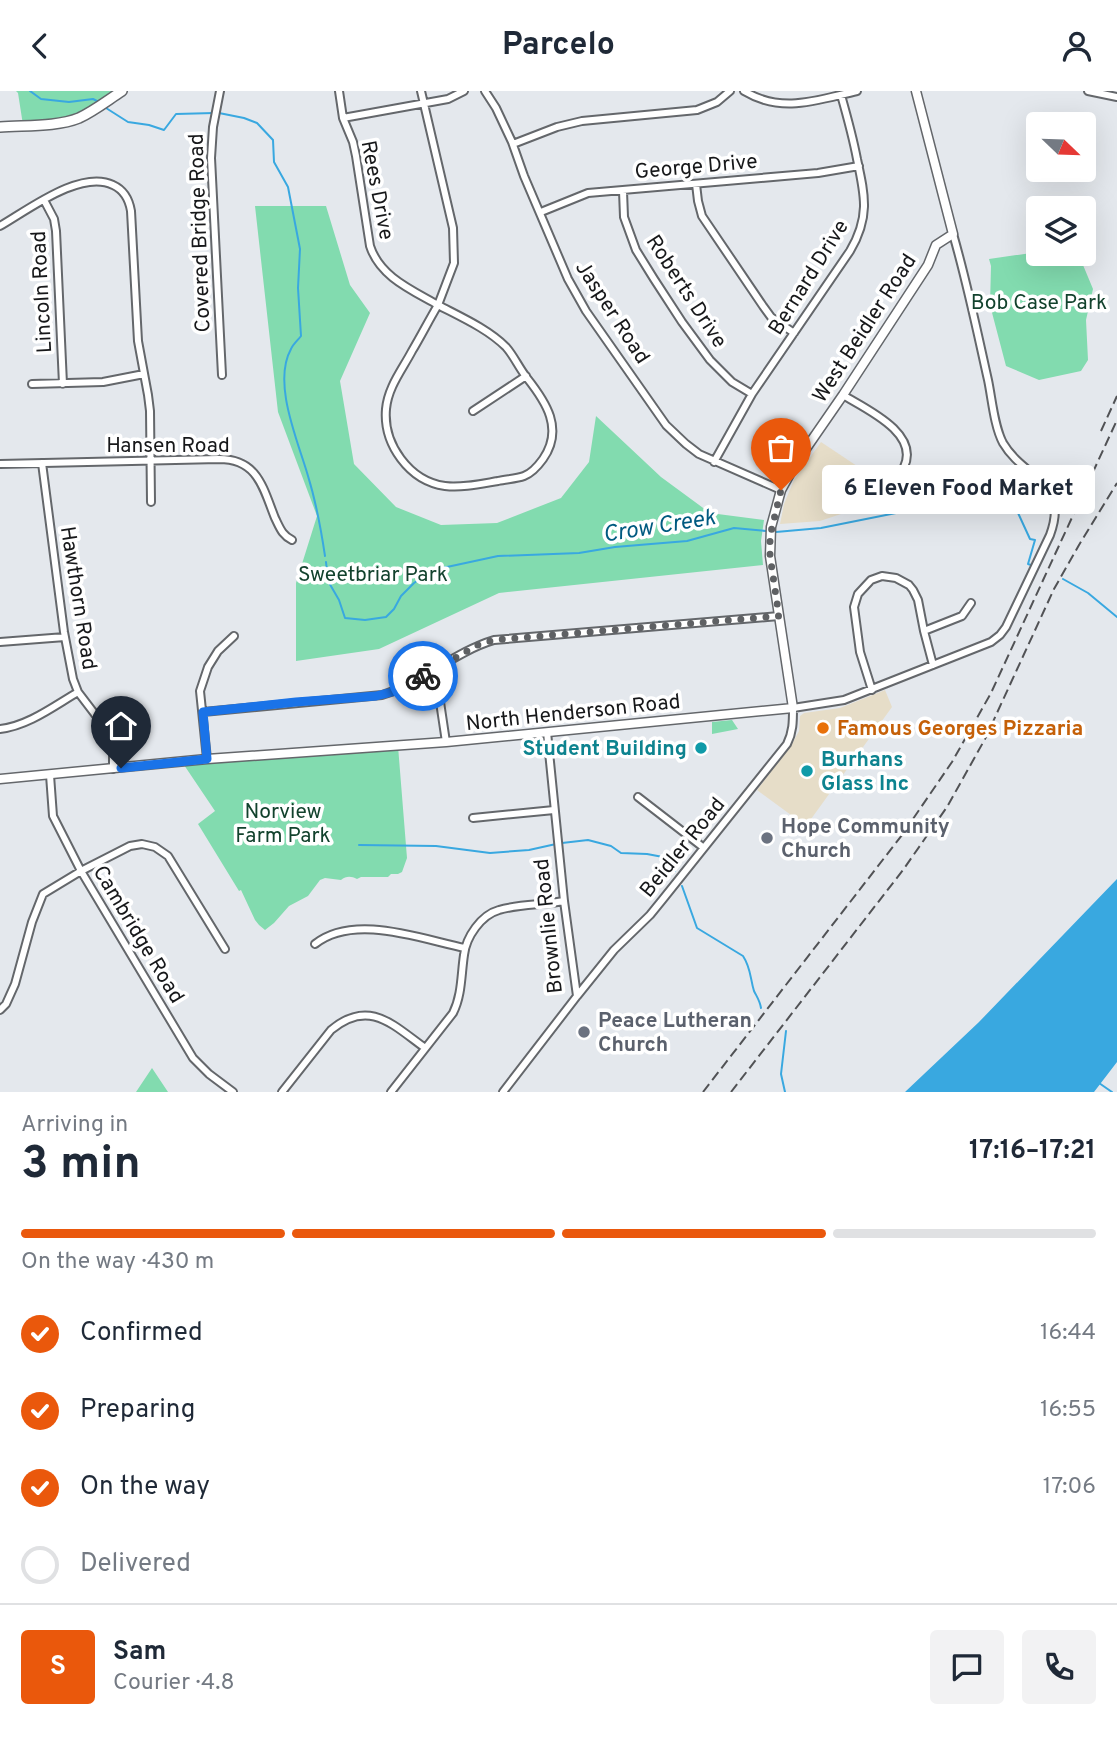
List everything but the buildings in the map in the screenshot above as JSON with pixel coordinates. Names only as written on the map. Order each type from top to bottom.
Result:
[{"type":"main road","points":[[0,127],[68,121],[80,117],[122,91]]},
{"type":"street","name":"Covered Bridge Road","points":[[220,91],[211,158],[222,375]]},
{"type":"street","name":"Rees Drive","points":[[339,91],[343,118],[356,156],[374,258],[399,283],[438,305]]},
{"type":"street","points":[[421,91],[450,213],[455,244],[454,263],[438,305],[389,395],[386,425],[393,447],[403,461],[419,476],[434,484],[467,486],[530,473],[549,451],[553,439],[553,423],[541,398],[506,347],[460,316],[438,305]]},
{"type":"street","points":[[343,118],[449,99],[464,91]]},
{"type":"street","name":"Jasper Road","points":[[485,91],[513,143],[524,176],[568,279],[586,311],[666,425],[686,444],[714,462],[781,490]]},
{"type":"street","points":[[513,143],[570,123],[697,110],[717,102],[730,91]]},
{"type":"street","points":[[744,91],[765,101],[785,105],[857,91]]},
{"type":"street","points":[[916,91],[953,234]]},
{"type":"street","points":[[1088,91],[1117,97]]},
{"type":"street","name":"Bernard Drive","points":[[714,462],[752,394],[857,238],[862,222],[863,187],[841,95]]},
{"type":"street","name":"George Drive","points":[[541,212],[588,193],[818,173],[859,166]]},
{"type":"street","points":[[0,226],[70,186],[91,181],[109,183],[119,188],[126,196],[131,211],[138,341],[148,395],[151,502]]},
{"type":"street","points":[[696,184],[702,216],[771,317],[794,333]]},
{"type":"street","name":"Roberts Drive","points":[[623,191],[624,217],[636,250],[653,277],[710,360],[732,381],[752,394]]},
{"type":"street","name":"Lincoln Road","points":[[44,200],[54,219],[56,231],[63,384]]},
{"type":"street","name":"West Beidler Road","points":[[793,708],[770,556],[770,532],[781,490],[796,463],[928,265],[936,245],[953,234]]},
{"type":"street","name":"North Henderson Road","points":[[0,779],[207,759],[446,742],[793,708],[844,700],[991,642],[1006,627],[1037,563],[1055,521],[1054,502],[1046,486],[1011,453],[1000,434],[953,234]]},
{"type":"street","points":[[32,384],[103,382],[144,374]]},
{"type":"street","points":[[473,411],[526,376]]},
{"type":"street","points":[[843,395],[887,422],[898,432],[903,440],[907,460],[904,467]]},
{"type":"street","name":"Hansen Road","points":[[0,464],[225,459],[243,463],[256,475],[281,533],[292,540]]},
{"type":"street","name":"Hawthorn Road","points":[[42,463],[73,679],[78,692],[107,730],[113,749],[113,769]]},
{"type":"street","points":[[872,690],[860,651],[854,607],[858,594],[871,580],[882,576],[896,578],[909,585],[918,600],[933,666]]},
{"type":"street","points":[[923,631],[962,617],[971,603]]},
{"type":"street","points":[[203,712],[376,696],[392,692],[478,645],[494,640],[779,616]]},
{"type":"street","points":[[207,759],[200,691],[208,667],[218,651],[234,636]]},
{"type":"street","points":[[0,642],[65,637]]},
{"type":"street","points":[[424,675],[440,702],[446,742]]},
{"type":"street","points":[[0,729],[8,729],[25,722],[78,692]]},
{"type":"street","name":"Beidler Road","points":[[577,996],[614,950],[652,912],[787,744],[793,725],[793,708]]},
{"type":"street","name":"Brownlie Road","points":[[503,1092],[577,996],[564,901],[547,732]]},
{"type":"street","name":"Cambridge Road","points":[[50,775],[53,816],[81,871],[194,1058],[209,1075],[233,1092]]},
{"type":"street","points":[[638,797],[704,848]]},
{"type":"street","points":[[473,818],[554,810]]},
{"type":"street","points":[[0,1010],[6,1004],[15,984],[32,922],[43,894],[130,846],[142,844],[155,847],[169,856],[225,949]]},
{"type":"street","points":[[391,1092],[452,1014],[458,1002],[464,948],[475,928],[486,916],[498,910],[564,901]]},
{"type":"street","points":[[314,944],[326,935],[359,930],[391,930],[464,948]]},
{"type":"street","points":[[282,1092],[331,1030],[349,1018],[365,1016],[384,1019],[425,1048]]},
{"type":"shaded area","points":[[821,442],[860,468],[857,484],[862,507],[820,521],[780,524],[784,504],[794,480]]},
{"type":"shaded area","points":[[885,690],[892,707],[806,826],[757,790],[793,742],[799,731],[800,716],[804,713],[840,708]]},
{"type":"green space","points":[[16,91],[122,91],[85,115],[23,125]]},
{"type":"green space","name":"Sweetbriar Park","points":[[255,206],[326,206],[350,285],[370,313],[340,381],[354,464],[396,507],[441,525],[497,523],[561,498],[589,462],[596,416],[661,477],[710,513],[764,520],[761,541],[763,565],[499,593],[379,649],[296,661],[296,583],[317,516],[278,412]]},
{"type":"green space","name":"Bob Case Park","points":[[1026,254],[1026,266],[1083,266],[1093,289],[1086,320],[1088,360],[1081,371],[1039,380],[1006,366],[990,305],[989,259]]},
{"type":"green space","points":[[732,720],[738,729],[712,734],[712,722]]},
{"type":"green space","name":"Norview Farm Park","points":[[398,746],[407,858],[402,872],[388,877],[320,880],[308,896],[289,906],[265,930],[255,920],[241,890],[239,891],[198,824],[215,811],[182,762]]},
{"type":"green space","points":[[152,1068],[168,1092],[136,1092]]},
{"type":"water","points":[[1117,879],[1117,1062],[1094,1092],[905,1092],[979,1022]]},
{"type":"waterway","name":"Crow Creek","points":[[30,91],[41,99],[69,102],[93,99],[99,102]]},
{"type":"waterway","name":"Crow Creek","points":[[106,108],[128,122],[164,130],[176,114],[214,113]]},
{"type":"waterway","name":"Crow Creek","points":[[219,113],[257,123],[273,140],[274,162],[288,187],[300,249],[298,288],[301,336],[292,347],[286,363],[285,395],[313,496],[325,556]]},
{"type":"waterway","name":"Crow Creek","points":[[776,532],[821,528],[921,508],[949,506],[971,495],[985,493],[1013,502],[1030,539],[1035,540],[1028,564],[1031,565]]},
{"type":"waterway","name":"Crow Creek","points":[[326,562],[328,581],[345,618],[365,620],[386,617],[401,596],[433,570],[498,556],[579,553],[687,541],[734,528],[766,531]]},
{"type":"waterway","name":"Crow Creek","points":[[1063,579],[1088,593],[1117,617]]},
{"type":"waterway","points":[[562,843],[588,840],[611,846],[621,853],[663,857],[672,862],[675,871]]},
{"type":"waterway","points":[[359,845],[436,846],[490,853],[529,850],[556,844]]},
{"type":"waterway","points":[[682,886],[697,928],[743,956],[761,1008]]},
{"type":"waterway","points":[[785,1092],[781,1074],[786,1031]]},
{"type":"waterway","points":[[1099,1083],[1112,1092]]},
{"type":"railway","points":[[1101,431],[1117,396]]},
{"type":"railway","points":[[703,1092],[902,835],[952,762],[991,693],[1117,420]]},
{"type":"railway","points":[[731,1092],[903,870],[947,807],[985,739],[1054,589],[1117,483]]},
{"type":"way so far","points":[[423,676],[478,645],[494,640],[779,616],[770,556],[770,536],[781,490]]},
{"type":"place","name":"6 Eleven Food Market","points":[[781,490]]},
{"type":"place","name":"Famous Georges Pizzaria","points":[[823,728]]},
{"type":"place","name":"Student Building","points":[[701,748]]},
{"type":"place","name":"Burhans Glass Inc","points":[[807,771]]},
{"type":"place","name":"Hope Community Church","points":[[767,838]]},
{"type":"place","name":"Peace Lutheran Church","points":[[584,1032]]},
{"type":"route","points":[[121,768],[207,759],[203,712],[376,696],[392,692],[423,676]]}]
